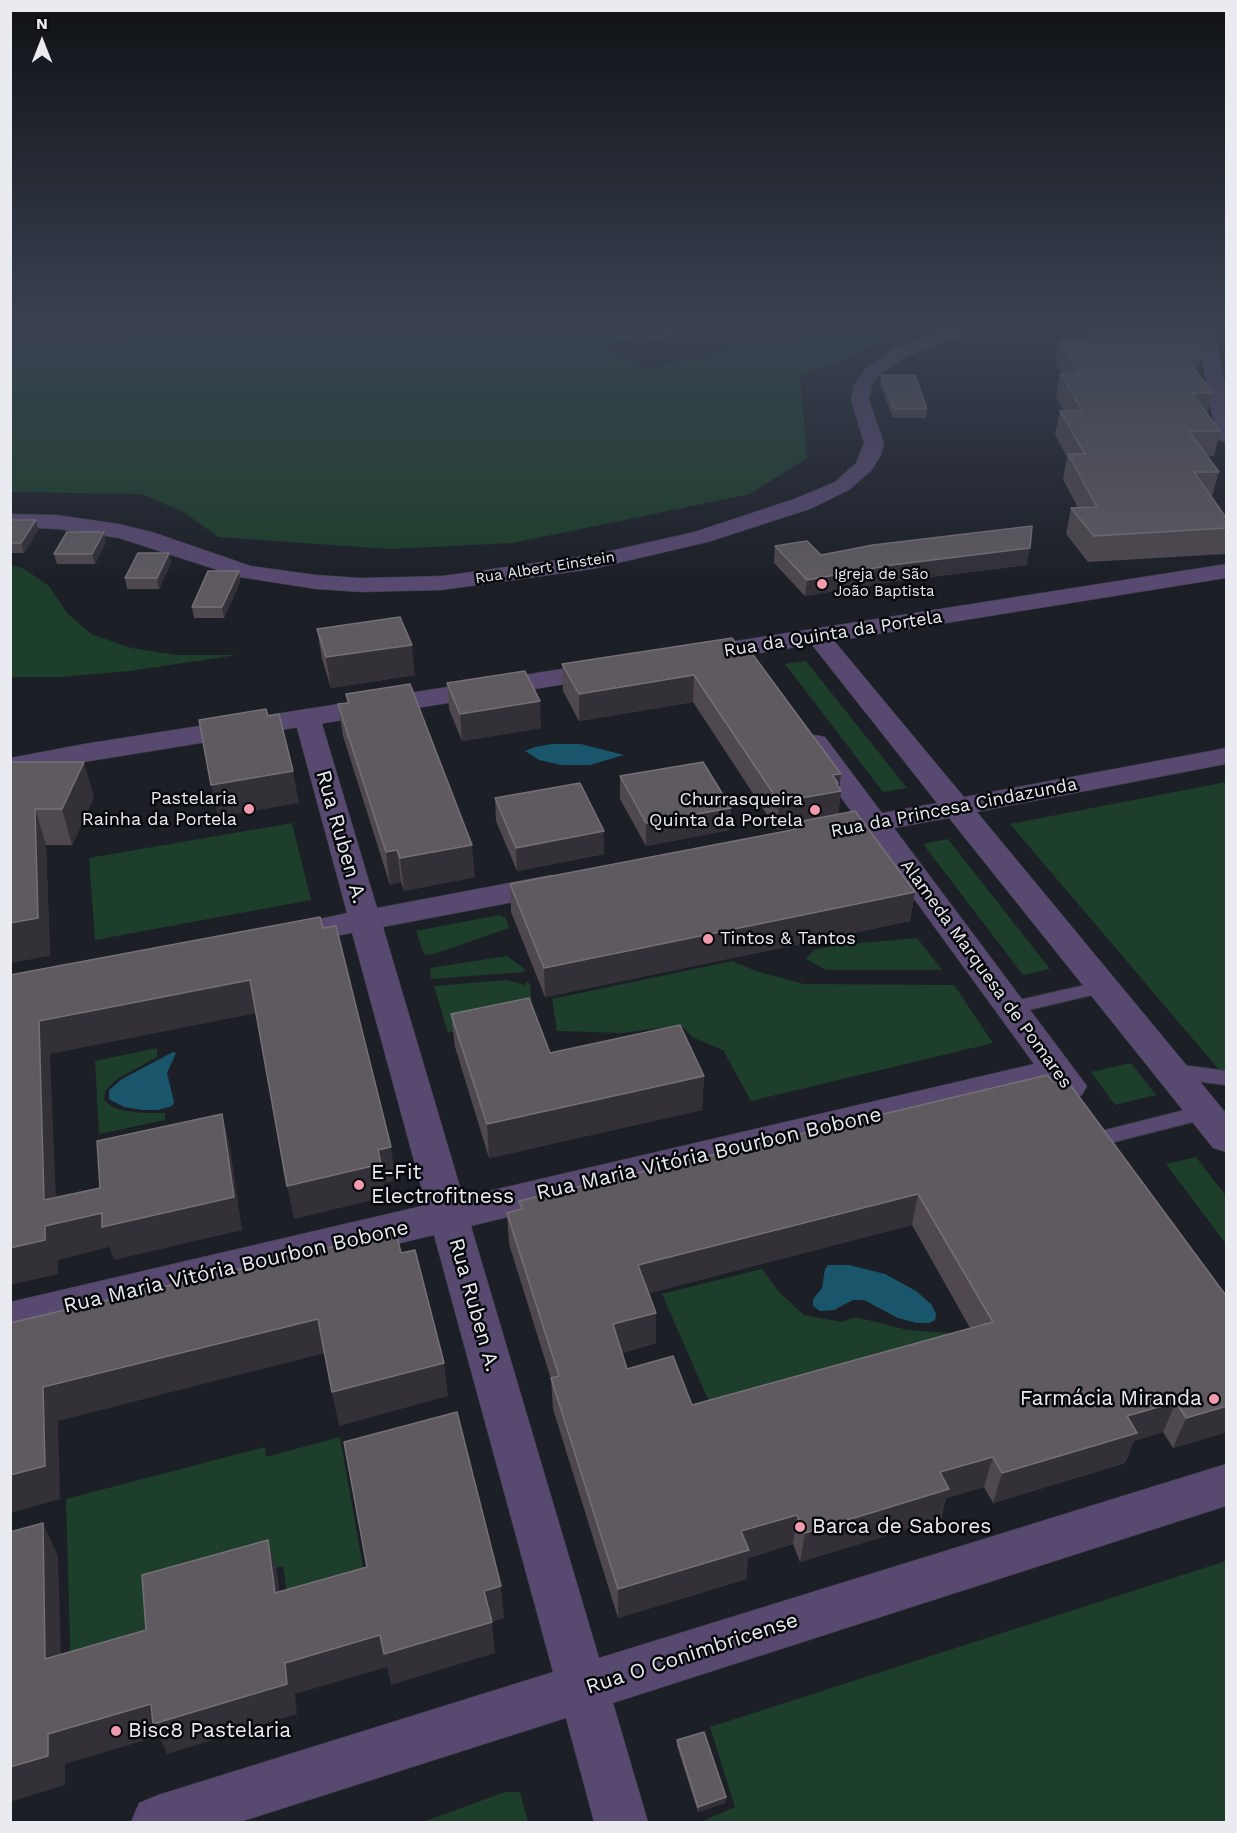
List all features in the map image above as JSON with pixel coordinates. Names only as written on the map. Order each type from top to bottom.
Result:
[{"type":"street","name":"Rua Albert Einstein","points":[[10,520],[57,522],[119,531],[144,537],[247,572],[316,582],[361,585],[442,583],[592,562],[700,537],[802,504],[842,486],[864,467],[871,455],[874,443],[865,414]]},
{"type":"street","points":[[1222,414],[1227,436]]},
{"type":"street","name":"Rua da Quinta da Portela","points":[[680,658],[1227,571]]},
{"type":"street","points":[[816,636],[1227,1138]]},
{"type":"street","points":[[745,648],[764,675]]},
{"type":"street","points":[[10,767],[84,753],[632,666]]},
{"type":"street","name":"Rua Ruben A.","points":[[307,717],[621,1822]]},
{"type":"street","name":"Alameda Marquesa de Pomares","points":[[799,722],[1127,1166]]},
{"type":"street","points":[[10,756],[84,753]]},
{"type":"street","name":"Rua da Princesa Cindazunda","points":[[802,837],[1227,756]]},
{"type":"street","points":[[268,939],[579,880]]},
{"type":"street","name":"Rua Maria Vitória Bourbon Bobone","points":[[10,1320],[1057,1071]]},
{"type":"street","name":"Rua O Conimbricense","points":[[158,1822],[1227,1485]]},
{"type":"lane","points":[[1011,1008],[1103,987]]},
{"type":"lane","points":[[1176,1076],[1189,1073],[1227,1078]]},
{"type":"lane","points":[[1106,1137],[1205,1112]]},
{"type":"green space","points":[[11,414],[803,414],[807,458],[750,494],[513,543],[389,549],[218,537],[185,513],[142,494],[11,492]]},
{"type":"green space","points":[[10,565],[23,568],[49,586],[67,613],[91,634],[131,648],[177,655],[237,655],[130,671],[61,677],[11,677]]},
{"type":"green space","points":[[806,661],[907,788],[883,792],[785,664]]},
{"type":"green space","points":[[1226,782],[1226,1073],[1221,1072],[1010,824]]},
{"type":"green space","points":[[292,823],[311,900],[95,940],[89,858]]},
{"type":"green space","points":[[948,839],[1050,969],[1023,975],[923,844]]},
{"type":"green space","points":[[499,915],[506,918],[509,928],[431,955],[424,954],[416,931]]},
{"type":"green space","points":[[917,938],[942,970],[826,970],[806,959],[814,950],[839,945]]},
{"type":"green space","points":[[507,956],[525,969],[524,972],[431,979],[430,968]]},
{"type":"green space","points":[[732,961],[756,971],[804,984],[954,985],[993,1043],[751,1101],[723,1050],[692,1037],[683,1027],[623,1033],[557,1031],[552,999]]},
{"type":"green space","points":[[506,980],[525,985],[527,981],[530,984],[532,1004],[524,1012],[513,1017],[448,1033],[434,986]]},
{"type":"green space","points":[[157,1048],[157,1057],[117,1079],[105,1091],[104,1100],[112,1107],[122,1110],[165,1113],[165,1120],[99,1134],[95,1061]]},
{"type":"green space","points":[[1131,1063],[1156,1095],[1115,1105],[1091,1072]]},
{"type":"green space","points":[[1196,1157],[1226,1196],[1226,1244],[1166,1164]]},
{"type":"green space","points":[[762,1269],[779,1292],[804,1315],[842,1322],[856,1317],[908,1330],[1017,1338],[718,1422],[662,1294]]},
{"type":"green space","points":[[340,1437],[380,1663],[300,1687],[283,1566],[151,1603],[159,1729],[73,1754],[66,1499],[265,1447],[266,1457]]},
{"type":"green space","points":[[1226,1561],[1226,1822],[703,1821],[735,1807],[710,1727]]},
{"type":"green space","points":[[505,1792],[520,1792],[528,1822],[423,1822]]},
{"type":"water","points":[[552,744],[581,744],[624,755],[590,765],[561,765],[539,760],[525,751]]},
{"type":"water","points":[[173,1052],[176,1053],[167,1073],[174,1102],[172,1106],[158,1110],[143,1110],[124,1107],[109,1099],[109,1090],[122,1079]]},
{"type":"water","points":[[828,1265],[849,1265],[885,1274],[916,1291],[931,1304],[936,1314],[935,1320],[929,1323],[916,1323],[898,1318],[864,1300],[853,1300],[834,1310],[820,1311],[813,1306],[813,1299],[822,1288],[825,1269]]},
{"type":"building","points":[[1061,414],[1207,414],[1220,431],[1189,431],[1219,472],[1194,472],[1227,519],[1227,528],[1094,536],[1071,508],[1097,507],[1068,454],[1085,454]]},
{"type":"building","points":[[10,520],[36,520],[21,543],[10,543]]},
{"type":"building","points":[[1032,526],[1030,548],[892,565],[807,580],[775,546],[807,541],[821,555],[873,545]]},
{"type":"building","points":[[67,532],[104,532],[92,554],[54,554]]},
{"type":"building","points":[[138,553],[169,553],[157,578],[125,578]]},
{"type":"building","points":[[208,571],[239,571],[222,607],[192,607]]},
{"type":"building","points":[[400,617],[412,645],[326,657],[317,629]]},
{"type":"building","points":[[732,638],[737,645],[745,644],[841,774],[832,775],[841,791],[779,802],[694,675],[579,694],[562,664]]},
{"type":"building","points":[[525,671],[540,701],[460,714],[447,683]]},
{"type":"building","points":[[410,684],[472,845],[400,858],[397,850],[386,852],[338,704],[349,703],[346,694]]},
{"type":"building","points":[[266,709],[268,716],[279,714],[293,771],[211,785],[199,720]]},
{"type":"building","points":[[10,762],[84,762],[62,809],[35,809],[38,918],[10,923]]},
{"type":"building","points":[[703,762],[731,808],[646,823],[620,776]]},
{"type":"building","points":[[580,783],[604,831],[516,848],[495,798]]},
{"type":"building","points":[[855,811],[915,892],[544,968],[510,884],[797,829],[792,823]]},
{"type":"building","points":[[320,917],[323,928],[336,926],[391,1147],[378,1150],[381,1164],[287,1186],[250,980],[39,1021],[44,1200],[100,1188],[97,1141],[222,1114],[234,1197],[102,1227],[102,1213],[45,1226],[45,1240],[10,1248],[10,975]]},
{"type":"building","points":[[529,998],[550,1053],[680,1025],[704,1076],[487,1124],[451,1014]]},
{"type":"building","points":[[1047,1075],[1053,1082],[1066,1079],[1227,1297],[1227,1406],[1186,1418],[1176,1402],[1127,1416],[1137,1433],[1002,1473],[993,1457],[940,1472],[949,1489],[805,1533],[797,1515],[741,1531],[749,1550],[618,1589],[551,1378],[559,1376],[507,1213],[522,1209],[519,1201]],"holes":[[[918,1194],[993,1322],[692,1405],[673,1356],[627,1369],[613,1324],[656,1313],[638,1265]]]},
{"type":"building","points":[[396,1232],[401,1253],[415,1250],[444,1363],[332,1392],[318,1319],[43,1387],[45,1466],[10,1475],[10,1323]]},
{"type":"building","points":[[457,1412],[501,1586],[484,1591],[492,1622],[384,1654],[380,1635],[285,1663],[287,1684],[153,1724],[151,1704],[48,1734],[48,1756],[10,1767],[10,1532],[43,1523],[45,1659],[146,1630],[142,1575],[268,1540],[275,1593],[367,1567],[344,1442]]},
{"type":"building","points":[[704,1732],[726,1797],[698,1807],[677,1740]]},
{"type":"place","name":"Igreja de São João Baptista","points":[[822,584]]},
{"type":"place","name":"Pastelaria Rainha da Portela","points":[[249,809]]},
{"type":"place","name":"Churrasqueira Quinta da Portela","points":[[815,810]]},
{"type":"place","name":"Tintos & Tantos","points":[[708,939]]},
{"type":"place","name":"E-Fit Electrofitness","points":[[359,1185]]},
{"type":"place","name":"Farmácia Miranda","points":[[1214,1399]]},
{"type":"place","name":"Barca de Sabores","points":[[800,1527]]},
{"type":"place","name":"Bisc8 Pastelaria","points":[[116,1731]]}]
